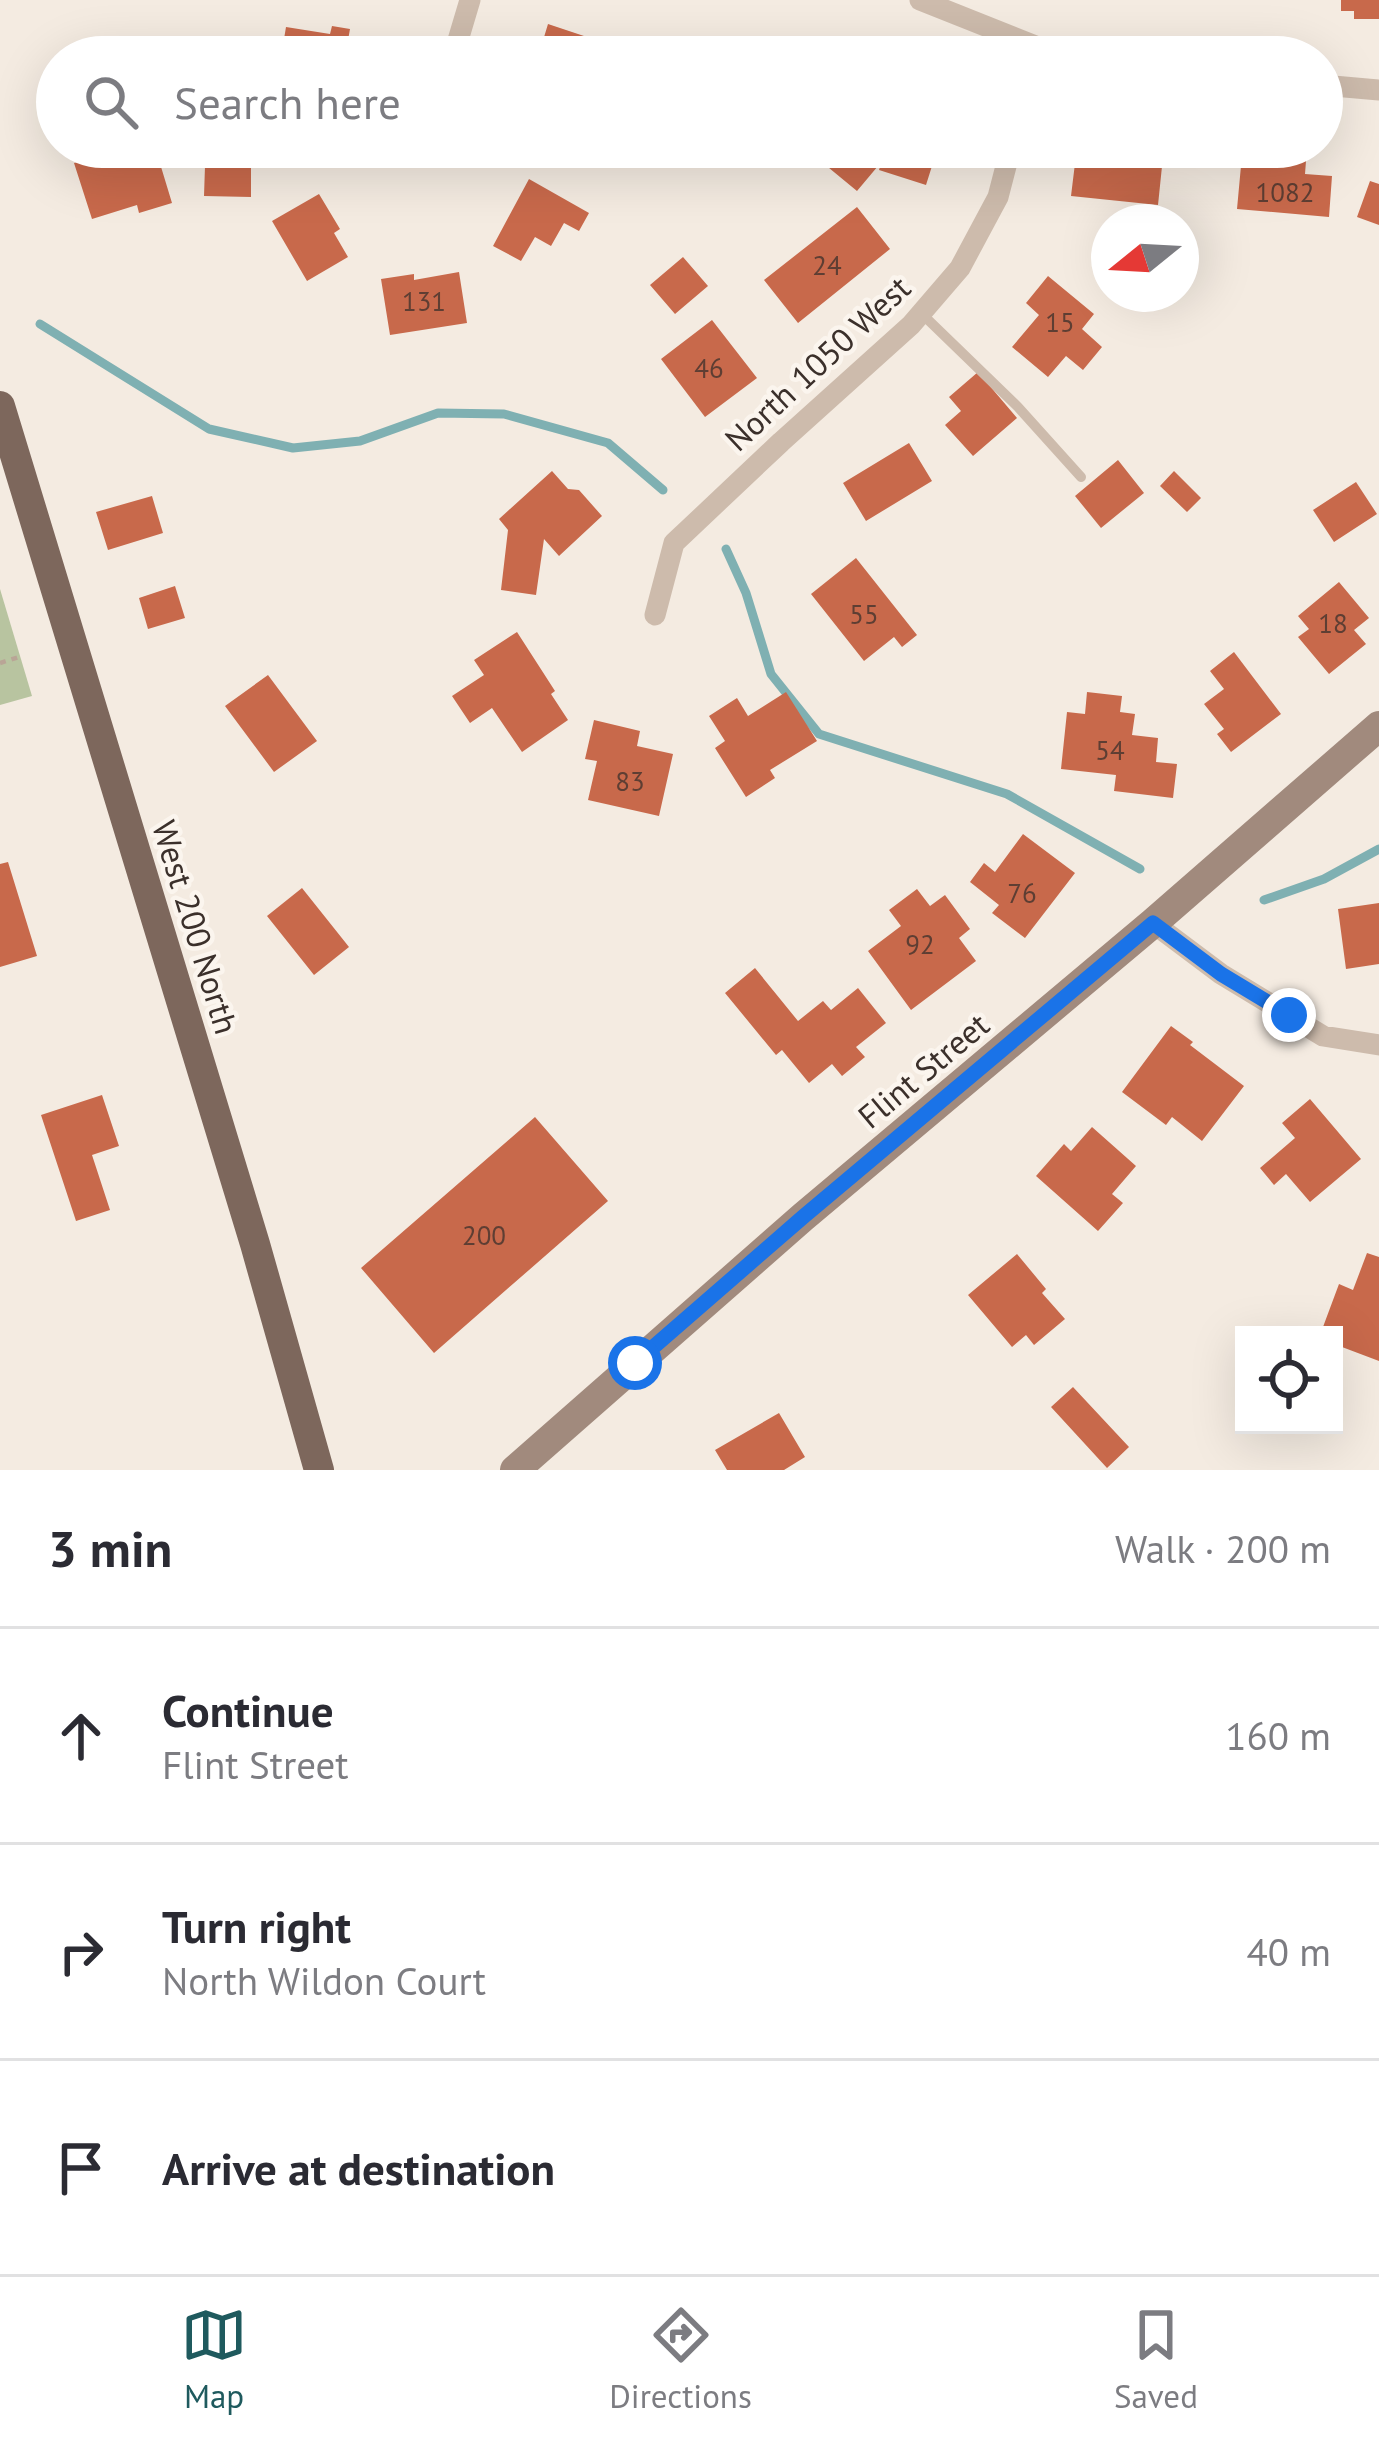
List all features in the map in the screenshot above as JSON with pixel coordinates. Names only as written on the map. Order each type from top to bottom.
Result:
[{"type":"main road","name":"West 200 North","points":[[0,406],[319,1470]]},
{"type":"main road","name":"Flint Street","points":[[515,1470],[803,1217],[1379,726]]},
{"type":"street","points":[[459,36],[470,0]]},
{"type":"street","points":[[920,0],[1001,36]]},
{"type":"street","points":[[1343,87],[1379,90]]},
{"type":"street","name":"North 1050 West","points":[[655,614],[674,543],[921,313],[960,268],[998,197],[1006,168]]},
{"type":"street","points":[[1153,923],[1221,974],[1323,1036],[1379,1045]]},
{"type":"lane","points":[[921,313],[1081,476]]},
{"type":"path","points":[[0,663],[19,657]]},
{"type":"green space","points":[[0,589],[32,696],[0,705]]},
{"type":"building","points":[[1341,0],[1379,0],[1379,19],[1354,19],[1354,11],[1341,11]]},
{"type":"building","points":[[548,24],[584,36],[544,36]]},
{"type":"building","points":[[332,26],[350,29],[349,36],[284,36],[286,27],[330,34]]},
{"type":"building","points":[[76,168],[161,168],[172,203],[139,213],[137,205],[92,219]]},
{"type":"building","points":[[205,168],[251,168],[251,197],[204,196]]},
{"type":"building","points":[[829,168],[876,168],[857,191]]},
{"type":"building","points":[[880,168],[931,168],[926,185]]},
{"type":"building","points":[[1074,168],[1162,168],[1158,204],[1071,196]]},
{"type":"building","points":[[1241,168],[1305,168],[1305,174],[1332,176],[1329,217],[1237,209]]},
{"type":"building","points":[[529,179],[589,213],[579,231],[564,223],[551,246],[535,237],[521,261],[493,246]]},
{"type":"building","points":[[1370,181],[1379,184],[1379,225],[1357,217]]},
{"type":"building","points":[[319,194],[340,229],[334,233],[348,257],[307,281],[272,221]]},
{"type":"building","points":[[857,207],[890,249],[798,323],[764,280]]},
{"type":"building","points":[[683,257],[708,286],[675,314],[650,285]]},
{"type":"building","points":[[459,272],[467,323],[390,335],[381,279],[414,274],[414,280]]},
{"type":"building","points":[[1048,276],[1094,314],[1082,329],[1102,347],[1083,370],[1066,356],[1048,377],[1012,347],[1039,315],[1026,303]]},
{"type":"building","points":[[712,320],[757,378],[705,417],[661,359]]},
{"type":"building","points":[[978,372],[1017,418],[973,456],[945,425],[961,411],[949,397]]},
{"type":"building","points":[[909,443],[932,481],[866,521],[843,483]]},
{"type":"building","points":[[1118,460],[1144,493],[1101,528],[1075,496]]},
{"type":"building","points":[[552,471],[568,489],[579,490],[602,516],[559,556],[544,539],[536,595],[501,590],[508,530],[499,519]]},
{"type":"building","points":[[1174,471],[1201,498],[1187,512],[1160,486]]},
{"type":"building","points":[[1356,482],[1377,514],[1334,542],[1313,510]]},
{"type":"building","points":[[152,496],[163,533],[108,550],[96,512]]},
{"type":"building","points":[[856,558],[917,635],[902,647],[894,637],[864,661],[811,594]]},
{"type":"building","points":[[1339,582],[1369,618],[1354,630],[1366,644],[1329,674],[1298,637],[1309,629],[1298,616]]},
{"type":"building","points":[[175,586],[185,618],[148,629],[139,598]]},
{"type":"building","points":[[517,632],[568,720],[522,752],[492,708],[470,723],[452,696],[484,675],[474,660]]},
{"type":"building","points":[[1234,652],[1281,714],[1231,752],[1217,734],[1224,729],[1204,704],[1224,689],[1210,671]]},
{"type":"building","points":[[268,675],[317,741],[274,772],[225,706]]},
{"type":"building","points":[[786,692],[817,741],[770,770],[775,778],[746,797],[715,748],[725,741],[709,716],[737,698],[748,716]]},
{"type":"building","points":[[1087,692],[1122,696],[1120,712],[1135,714],[1132,735],[1158,738],[1156,762],[1177,764],[1173,798],[1114,791],[1116,775],[1061,769],[1067,712],[1085,714]]},
{"type":"building","points":[[594,720],[640,731],[637,746],[673,754],[659,816],[588,800],[597,761],[585,759]]},
{"type":"building","points":[[1023,834],[1075,873],[1025,938],[992,913],[999,905],[970,882],[984,863],[995,872]]},
{"type":"building","points":[[8,862],[37,956],[0,967],[0,864]]},
{"type":"building","points":[[302,888],[349,947],[314,975],[267,916]]},
{"type":"building","points":[[917,889],[930,906],[945,895],[970,929],[959,938],[976,961],[911,1010],[868,951],[901,926],[889,910]]},
{"type":"building","points":[[1379,903],[1379,964],[1346,969],[1338,909]]},
{"type":"building","points":[[755,968],[798,1021],[823,1001],[831,1010],[858,988],[886,1023],[856,1047],[865,1057],[842,1076],[832,1064],[809,1083],[782,1050],[776,1055],[725,993]]},
{"type":"building","points":[[1171,1026],[1244,1086],[1202,1141],[1172,1117],[1166,1125],[1122,1092]]},
{"type":"building","points":[[102,1095],[119,1146],[92,1155],[110,1210],[76,1221],[41,1115]]},
{"type":"building","points":[[1310,1099],[1361,1159],[1310,1202],[1286,1174],[1274,1185],[1260,1168],[1295,1138],[1282,1123]]},
{"type":"building","points":[[535,1117],[608,1201],[434,1353],[361,1268]]},
{"type":"building","points":[[1092,1127],[1136,1166],[1112,1194],[1123,1203],[1098,1231],[1036,1176],[1064,1144],[1071,1151]]},
{"type":"building","points":[[1367,1253],[1379,1257],[1379,1361],[1343,1347],[1343,1326],[1323,1326],[1339,1284],[1353,1290]]},
{"type":"building","points":[[1017,1254],[1065,1319],[1034,1345],[1026,1335],[1012,1347],[968,1295]]},
{"type":"building","points":[[1073,1387],[1129,1447],[1107,1468],[1051,1407]]},
{"type":"building","points":[[779,1413],[805,1457],[784,1470],[727,1470],[715,1450]]},
{"type":"waterway","points":[[40,324],[209,429],[293,448],[360,441],[438,413],[504,414],[608,443],[663,490]]},
{"type":"waterway","points":[[726,549],[746,593],[771,674],[819,734],[1007,794],[1140,869]]},
{"type":"waterway","points":[[1264,900],[1324,879],[1379,849]]},
{"type":"route","points":[[635,1363],[1153,923],[1221,974],[1289,1015]]}]
